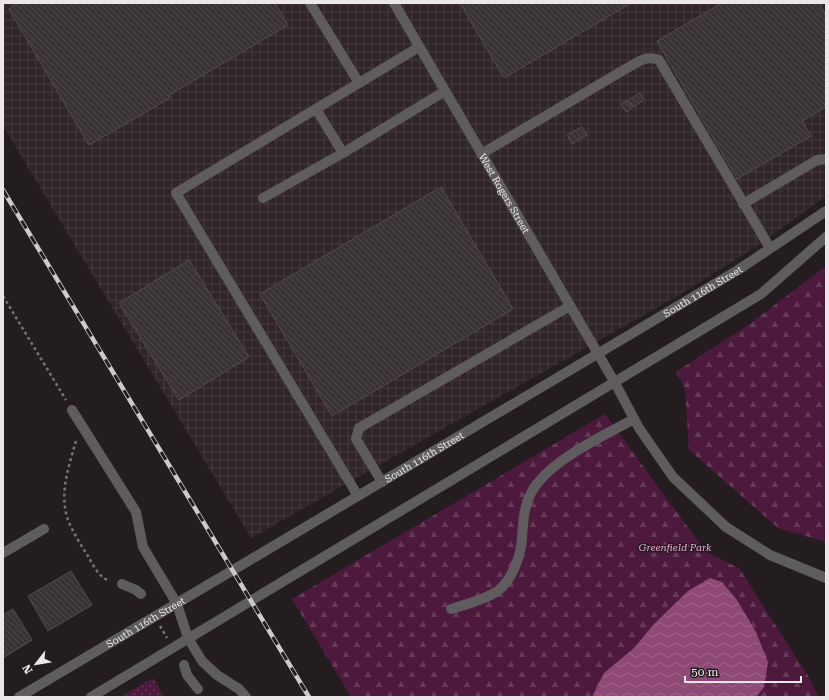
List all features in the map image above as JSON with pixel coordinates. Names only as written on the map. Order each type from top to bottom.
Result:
[{"type":"street","points":[[310,3],[359,83]]},
{"type":"street","name":"West Rogers Street","points":[[394,3],[615,383],[634,419],[673,477],[726,527],[770,555],[826,578]]},
{"type":"street","points":[[358,496],[176,194],[419,47]]},
{"type":"street","points":[[481,154],[644,58],[652,57],[659,60],[770,248]]},
{"type":"street","points":[[263,198],[445,91]]},
{"type":"street","points":[[316,109],[343,152]]},
{"type":"street","points":[[743,204],[817,160],[826,159]]},
{"type":"street","name":"South 116th Street","points":[[19,697],[597,354],[770,248],[826,211]]},
{"type":"street","points":[[92,697],[761,294],[826,237]]},
{"type":"street","points":[[382,482],[356,439],[359,428],[570,306]]},
{"type":"street","points":[[72,410],[136,512],[143,547],[177,604],[188,638],[202,661],[217,675],[239,690],[246,697]]},
{"type":"street","points":[[451,609],[499,590],[514,571],[522,543],[524,514],[531,493],[546,476],[569,455],[634,419]]},
{"type":"street","points":[[3,553],[44,529]]},
{"type":"street","points":[[122,584],[136,590],[141,594]]},
{"type":"street","points":[[184,665],[187,675],[198,689]]},
{"type":"path","points":[[3,296],[72,410]]},
{"type":"path","points":[[76,438],[64,489],[65,508],[68,520],[96,570],[106,580],[122,584]]},
{"type":"path","points":[[154,617],[173,648]]},
{"type":"shaded area","points":[[3,3],[826,3],[826,196],[760,244],[684,292],[251,538],[3,126]]},
{"type":"green space","points":[[826,266],[826,542],[778,528],[689,450],[685,389],[676,372],[751,323]]},
{"type":"green space","name":"Greenfield Park","points":[[605,414],[706,552],[739,568],[808,676],[819,697],[351,697],[292,599]]},
{"type":"green space","points":[[153,678],[164,697],[121,697]]},
{"type":"water","points":[[710,578],[722,582],[737,600],[756,632],[768,662],[764,687],[756,697],[592,697],[604,673],[634,648],[654,624],[688,591]]},
{"type":"building","points":[[18,3],[275,3],[288,25],[169,95],[170,98],[89,145],[9,9]]},
{"type":"building","points":[[460,3],[631,3],[504,78]]},
{"type":"building","points":[[722,3],[819,3],[826,15],[826,107],[802,121],[811,136],[737,179],[657,41]]},
{"type":"building","points":[[640,93],[644,100],[633,107],[628,100]]},
{"type":"building","points":[[626,100],[632,108],[626,112],[621,104]]},
{"type":"building","points":[[582,127],[587,135],[572,144],[567,135]]},
{"type":"building","points":[[441,187],[513,309],[332,416],[260,294]]},
{"type":"building","points":[[189,260],[249,357],[179,400],[119,303]]},
{"type":"building","points":[[71,571],[92,605],[48,631],[28,596]]},
{"type":"building","points":[[13,609],[32,640],[3,658],[3,615]]},
{"type":"railway","points":[[3,190],[309,697]]}]
